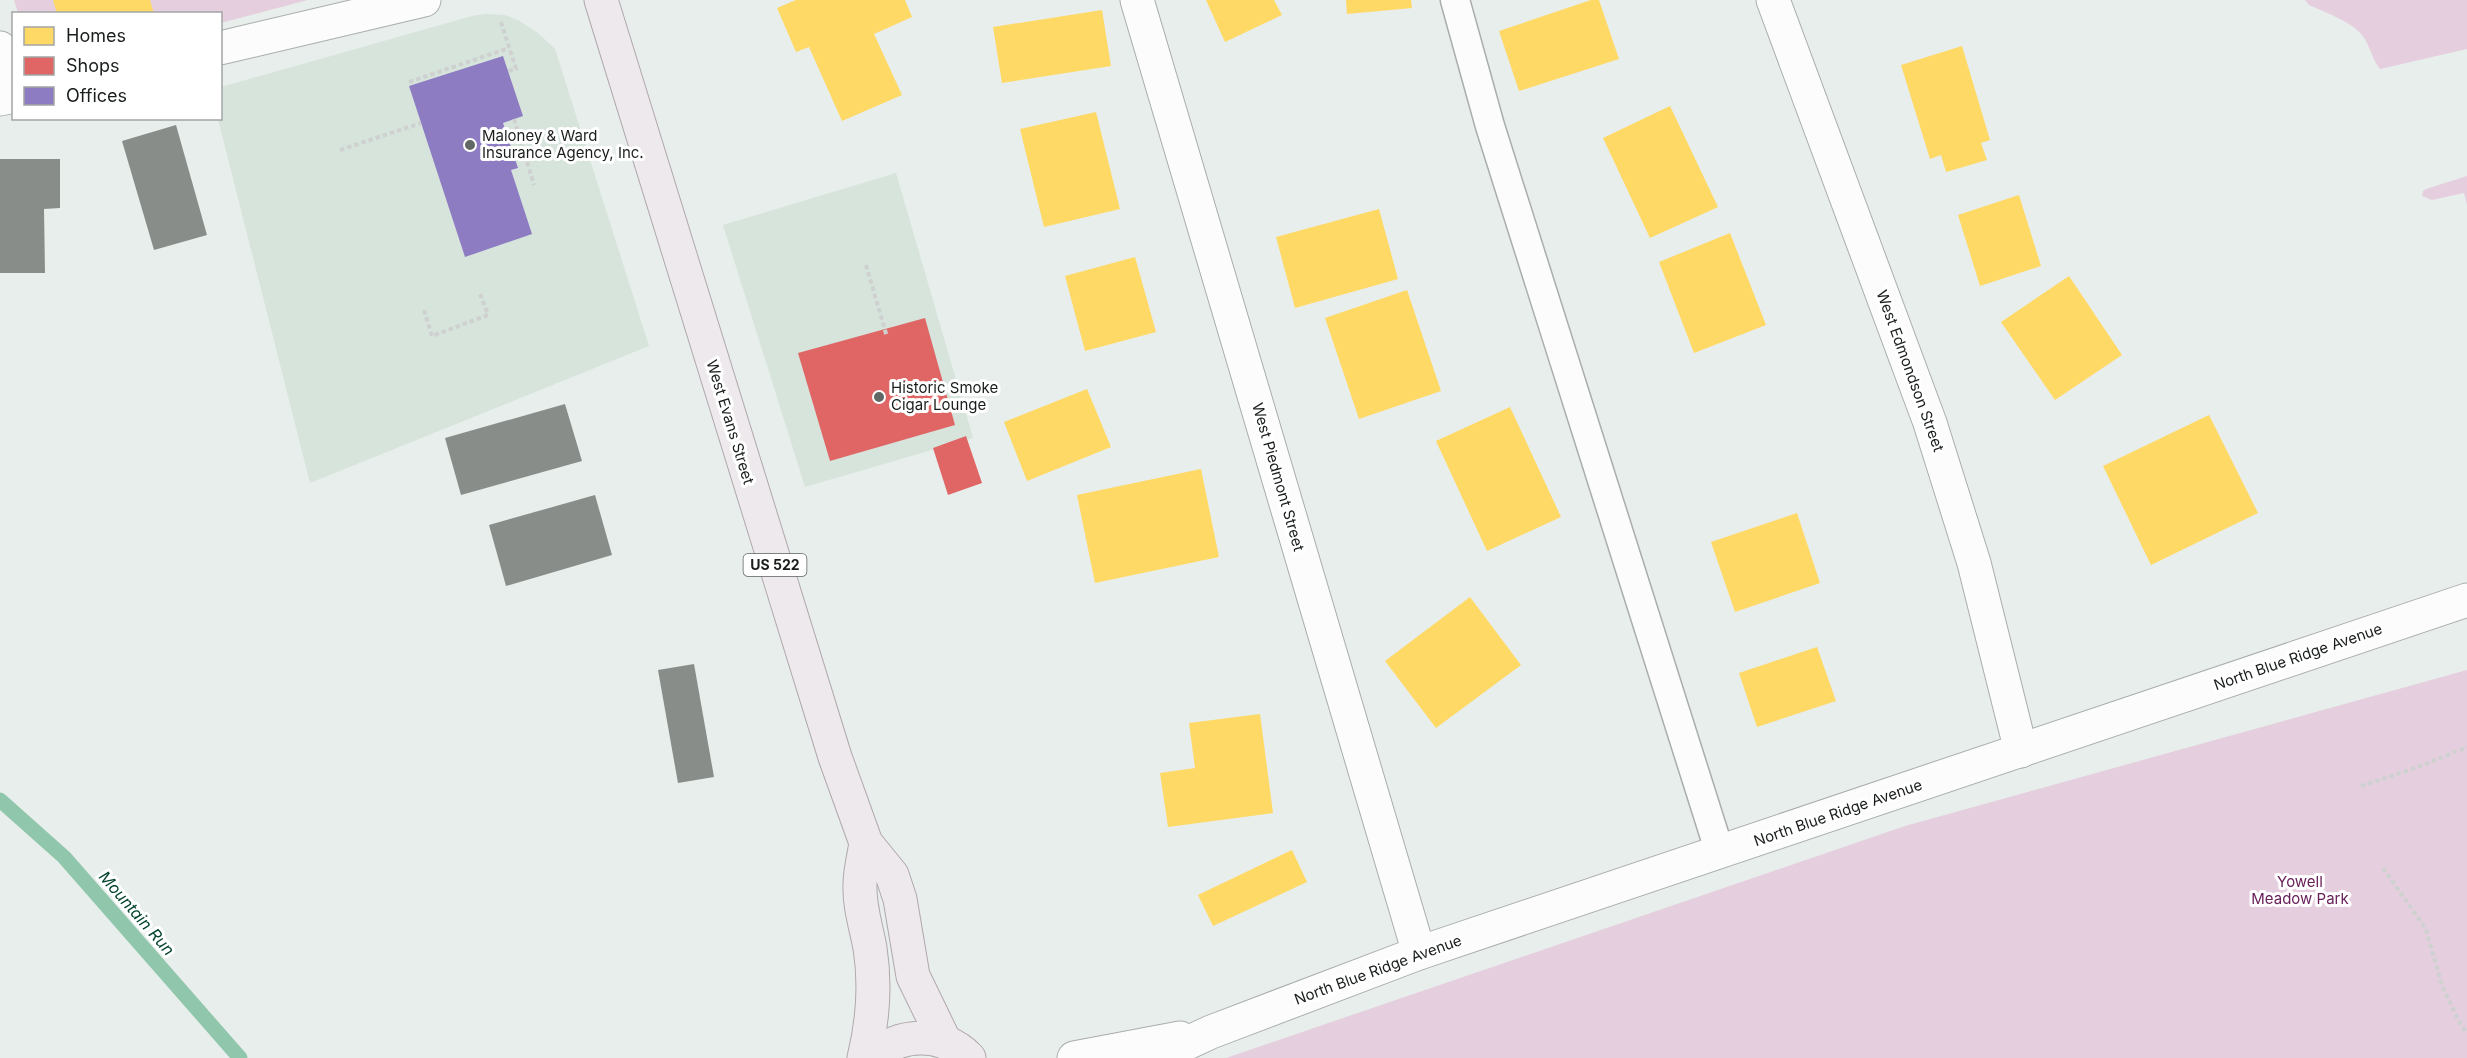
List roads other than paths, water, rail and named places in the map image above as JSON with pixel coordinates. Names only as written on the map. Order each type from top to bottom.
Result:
[{"type":"main road","name":"West Evans Street","points":[[601,0],[831,746],[866,843],[892,875],[900,899],[913,976],[957,1050]]},
{"type":"main road","name":"West Evans Street","points":[[864,1058],[872,1029],[874,994],[869,945],[860,906],[860,883],[866,843]]},
{"type":"main road","points":[[872,1058],[879,1051],[906,1039],[920,1038],[957,1050]]},
{"type":"street","points":[[222,48],[424,0]]},
{"type":"street","name":"West Piedmont Street","points":[[1137,0],[1419,953]]},
{"type":"street","name":"West Edmondson Street","points":[[1773,0],[1930,423],[1974,563],[2021,751]]},
{"type":"street","points":[[0,48],[12,84]]},
{"type":"street","name":"North Blue Ridge Avenue","points":[[1155,1058],[1211,1032],[1419,953],[2467,600]]},
{"type":"street","name":"North Blue Ridge Avenue","points":[[1074,1058],[1211,1032]]},
{"type":"lane","points":[[1455,0],[1490,126],[1720,853]]},
{"type":"waterway","name":"Mountain Run","points":[[0,800],[64,857],[240,1058]]},
{"type":"place","name":"Maloney & Ward Insurance Agency, Inc.","points":[[470,145]]},
{"type":"place","name":"Historic Smoke Cigar Lounge","points":[[879,397]]},
{"type":"park label","name":"Yowell Meadow Park","points":[[2300,890]]}]
